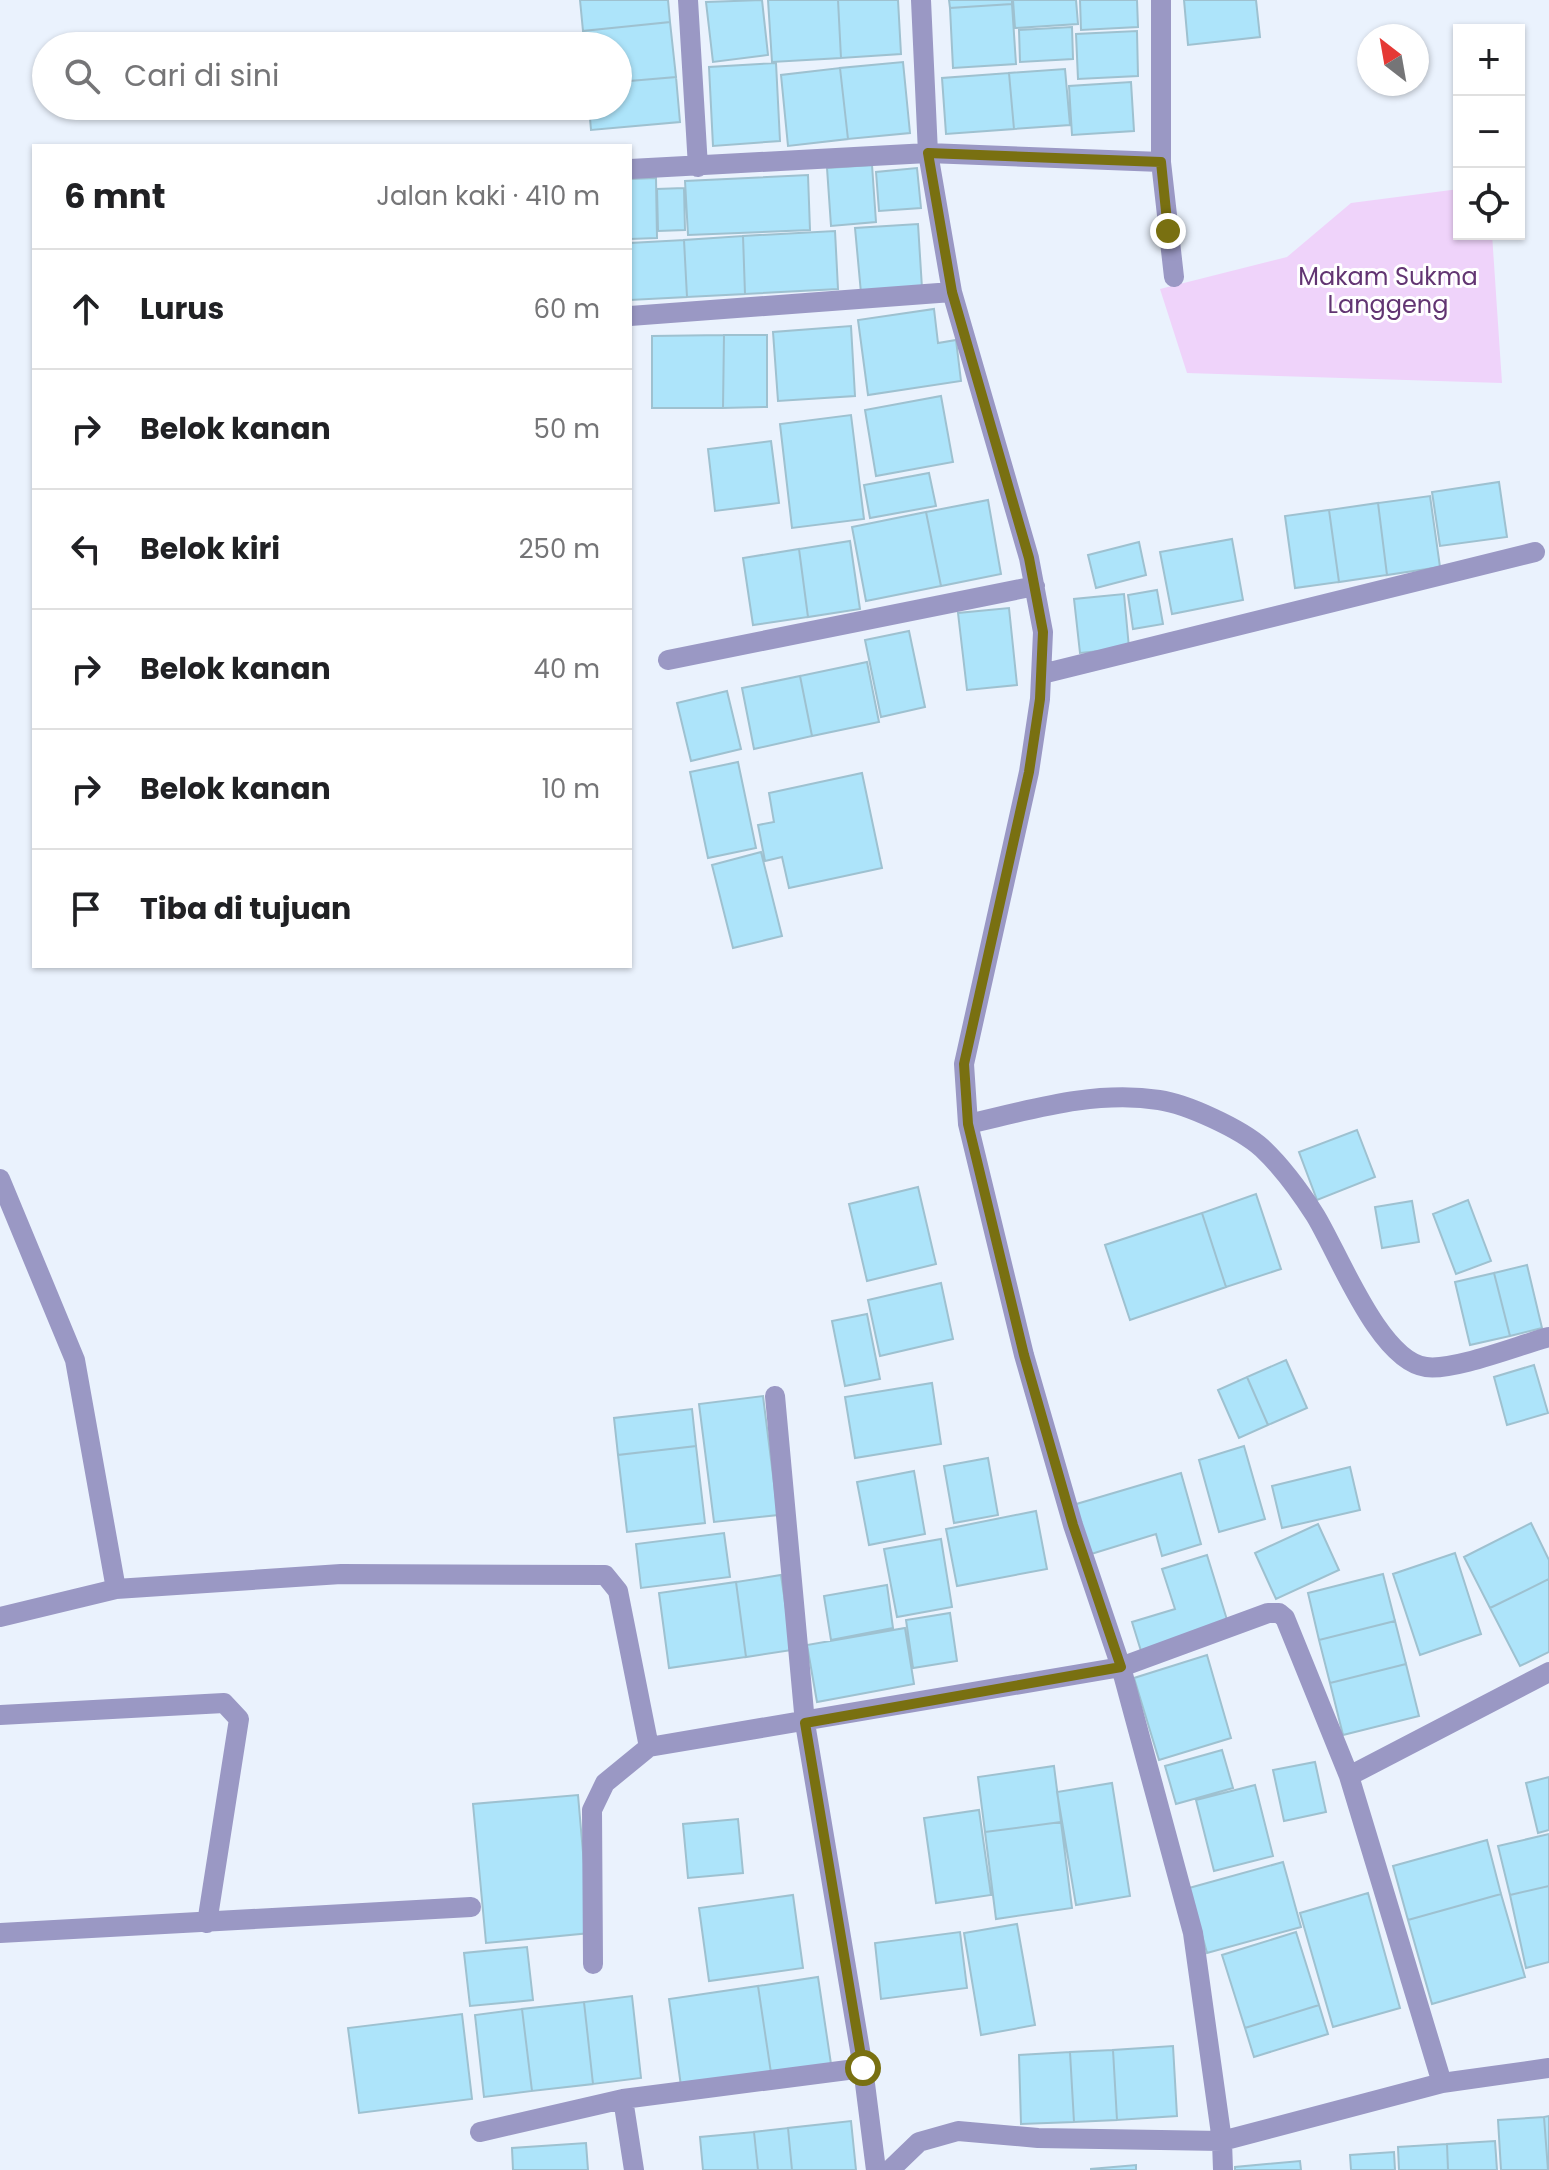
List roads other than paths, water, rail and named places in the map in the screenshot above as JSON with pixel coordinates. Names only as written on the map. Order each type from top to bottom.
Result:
[{"type":"street","points":[[688,0],[698,167]]},
{"type":"street","points":[[921,0],[928,153],[952,292],[1035,586],[1043,632],[1042,674],[1029,772],[964,1064],[968,1124],[1024,1355],[1073,1525],[1121,1667],[1193,1933],[1222,2141],[1223,2170]]},
{"type":"street","points":[[1161,0],[1161,162],[1174,277]]},
{"type":"street","points":[[632,169],[928,153],[1161,162]]},
{"type":"street","points":[[632,316],[952,292]]},
{"type":"street","points":[[1042,674],[1535,552]]},
{"type":"street","points":[[668,660],[1035,586]]},
{"type":"street","points":[[968,1124],[1081,1099],[1159,1100],[1208,1117],[1261,1147],[1270,1158],[1314,1213],[1369,1315],[1406,1360],[1425,1367],[1443,1367],[1549,1337]]},
{"type":"street","points":[[0,1179],[75,1360],[116,1589]]},
{"type":"street","points":[[775,1396],[805,1723],[863,2068],[876,2170]]},
{"type":"street","points":[[0,1617],[116,1589],[341,1574],[605,1575],[618,1591],[649,1747]]},
{"type":"street","points":[[593,1964],[592,1810],[605,1783],[649,1747],[805,1723],[1121,1667],[1268,1613],[1279,1613],[1285,1618],[1349,1776],[1442,2083]]},
{"type":"street","points":[[1349,1776],[1549,1672]]},
{"type":"street","points":[[0,1715],[224,1703],[234,1710],[239,1719],[207,1923]]},
{"type":"street","points":[[0,1933],[471,1907]]},
{"type":"street","points":[[480,2132],[623,2099],[863,2068]]},
{"type":"street","points":[[890,2170],[919,2142],[958,2131],[1038,2138],[1222,2141],[1442,2083],[1549,2068]]},
{"type":"street","points":[[623,2099],[634,2170]]},
{"type":"park label","name":"Makam Sukma Langgeng","points":[[1388,290]]}]
